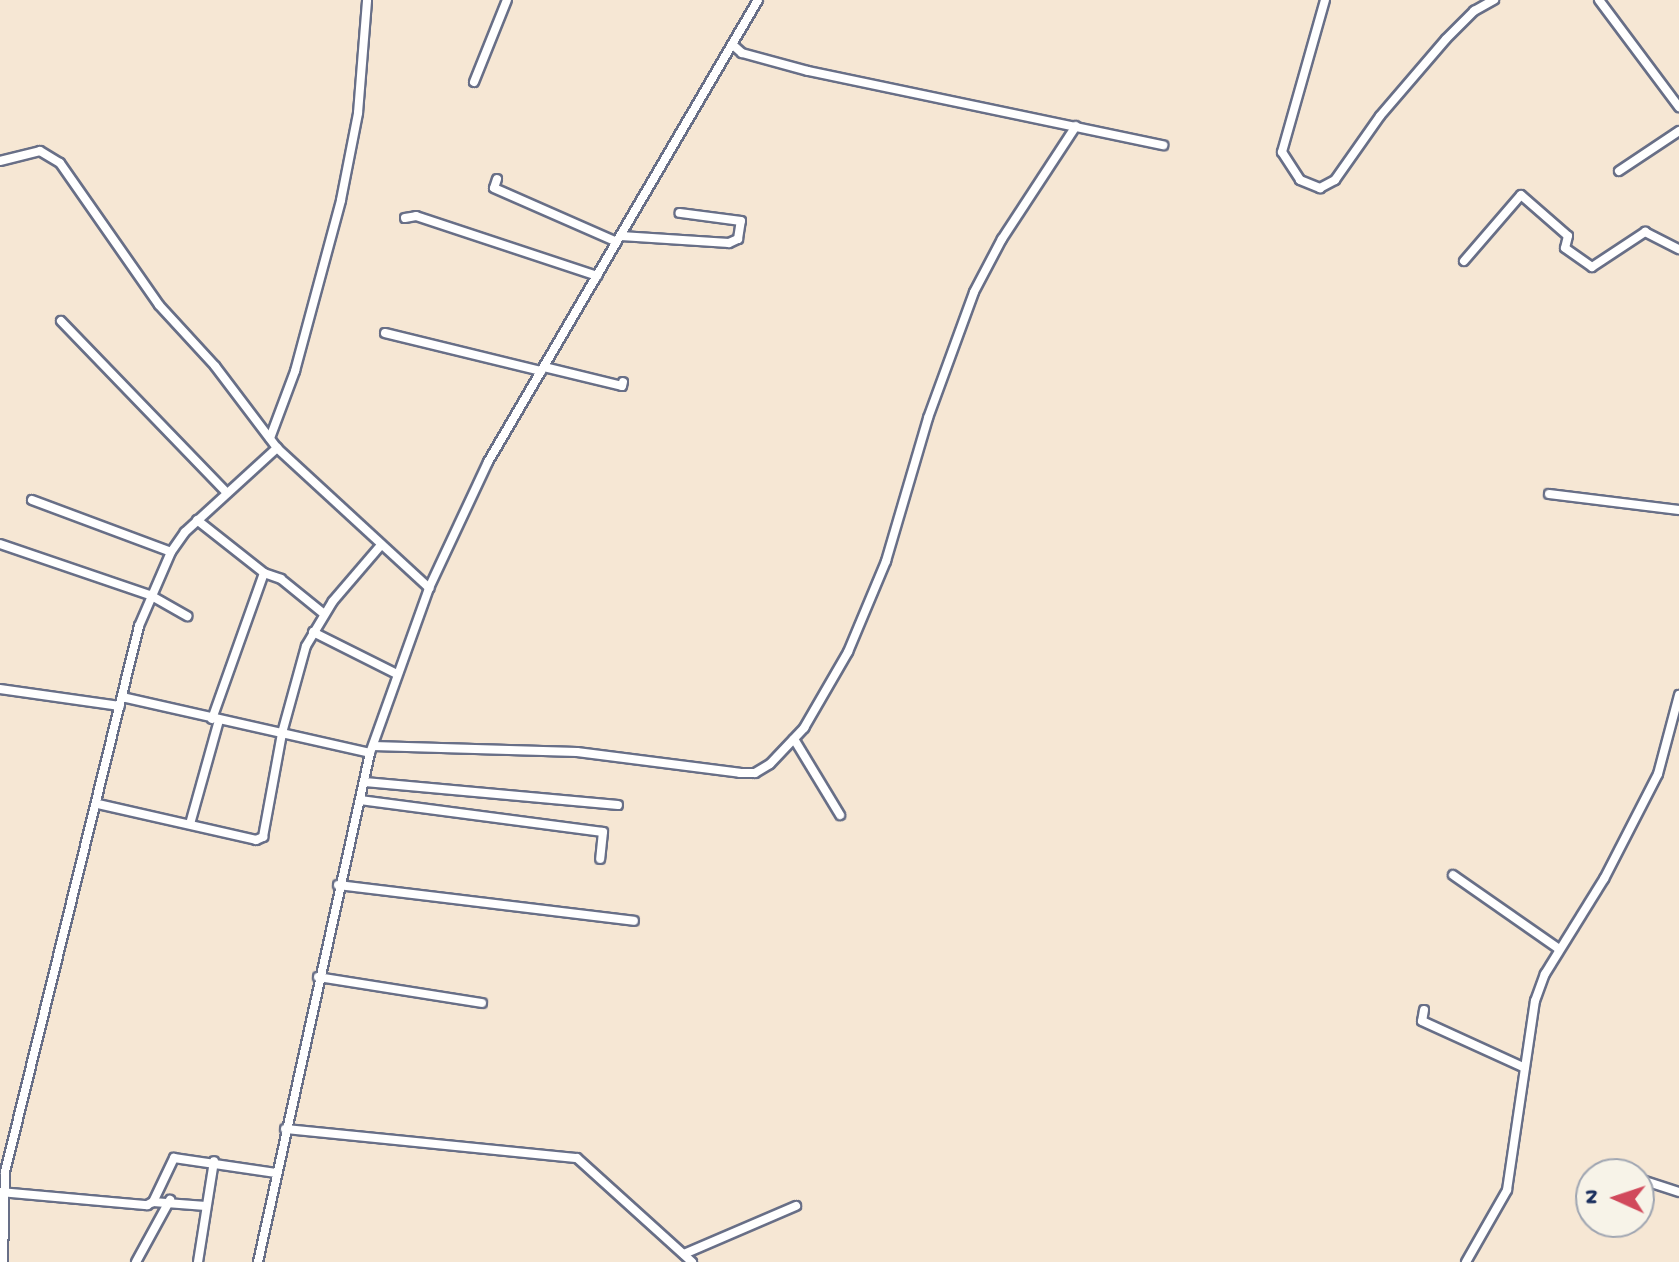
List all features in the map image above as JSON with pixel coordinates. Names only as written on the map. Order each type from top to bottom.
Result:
[{"type":"street","points":[[270,438],[295,371],[341,200],[358,113],[367,0]]},
{"type":"street","points":[[474,82],[507,0]]},
{"type":"street","points":[[258,1262],[338,885],[371,750],[429,588],[466,501],[758,0]]},
{"type":"street","points":[[1325,0],[1282,152],[1300,180],[1320,188],[1335,180],[1380,116],[1453,31],[1494,0]]},
{"type":"street","points":[[1599,0],[1679,107]]},
{"type":"street","points":[[733,45],[742,53],[808,71],[1163,145]]},
{"type":"street","points":[[0,689],[121,702],[371,750],[577,752],[755,773],[794,739],[826,694],[872,601],[928,418],[974,292],[1002,239],[1076,126]]},
{"type":"street","points":[[1619,171],[1679,131]]},
{"type":"street","points":[[0,161],[40,151],[60,163],[150,293],[277,448],[429,588]]},
{"type":"street","points":[[497,179],[494,188],[619,239],[729,243],[738,239],[741,221],[680,213]]},
{"type":"street","points":[[1464,261],[1521,195],[1568,236],[1565,248],[1592,267],[1645,232],[1679,249]]},
{"type":"street","points":[[405,218],[416,216],[597,276]]},
{"type":"street","points":[[61,321],[227,493]]},
{"type":"street","points":[[385,333],[622,386],[623,382]]},
{"type":"street","points":[[3,1262],[0,1192],[150,595],[171,552],[197,520],[277,448]]},
{"type":"street","points":[[1549,494],[1679,510]]},
{"type":"street","points":[[32,500],[171,552]]},
{"type":"street","points":[[197,520],[264,573],[324,614]]},
{"type":"street","points":[[0,544],[150,595],[187,616]]},
{"type":"street","points":[[98,804],[256,840],[263,837],[282,733],[313,632],[324,614],[381,545]]},
{"type":"street","points":[[190,824],[216,720],[264,573]]},
{"type":"street","points":[[313,632],[397,674]]},
{"type":"street","points":[[1466,1262],[1507,1190],[1535,1001],[1559,949],[1604,879],[1658,774],[1679,695]]},
{"type":"street","points":[[794,739],[840,815]]},
{"type":"street","points":[[365,782],[618,805]]},
{"type":"street","points":[[360,800],[603,832],[600,859]]},
{"type":"street","points":[[1453,875],[1559,949]]},
{"type":"street","points":[[338,885],[634,921]]},
{"type":"street","points":[[318,977],[482,1003]]},
{"type":"street","points":[[1424,1010],[1422,1021],[1525,1068]]},
{"type":"street","points":[[285,1129],[577,1158],[692,1262]]},
{"type":"street","points":[[0,1150],[11,1151]]},
{"type":"street","points":[[153,1202],[174,1158],[214,1161],[276,1173]]},
{"type":"street","points":[[198,1262],[214,1161]]},
{"type":"street","points":[[1655,1184],[1679,1192]]},
{"type":"street","points":[[0,1192],[135,1205],[170,1200],[206,1206]]},
{"type":"street","points":[[136,1262],[170,1200]]},
{"type":"street","points":[[684,1254],[796,1206]]}]
